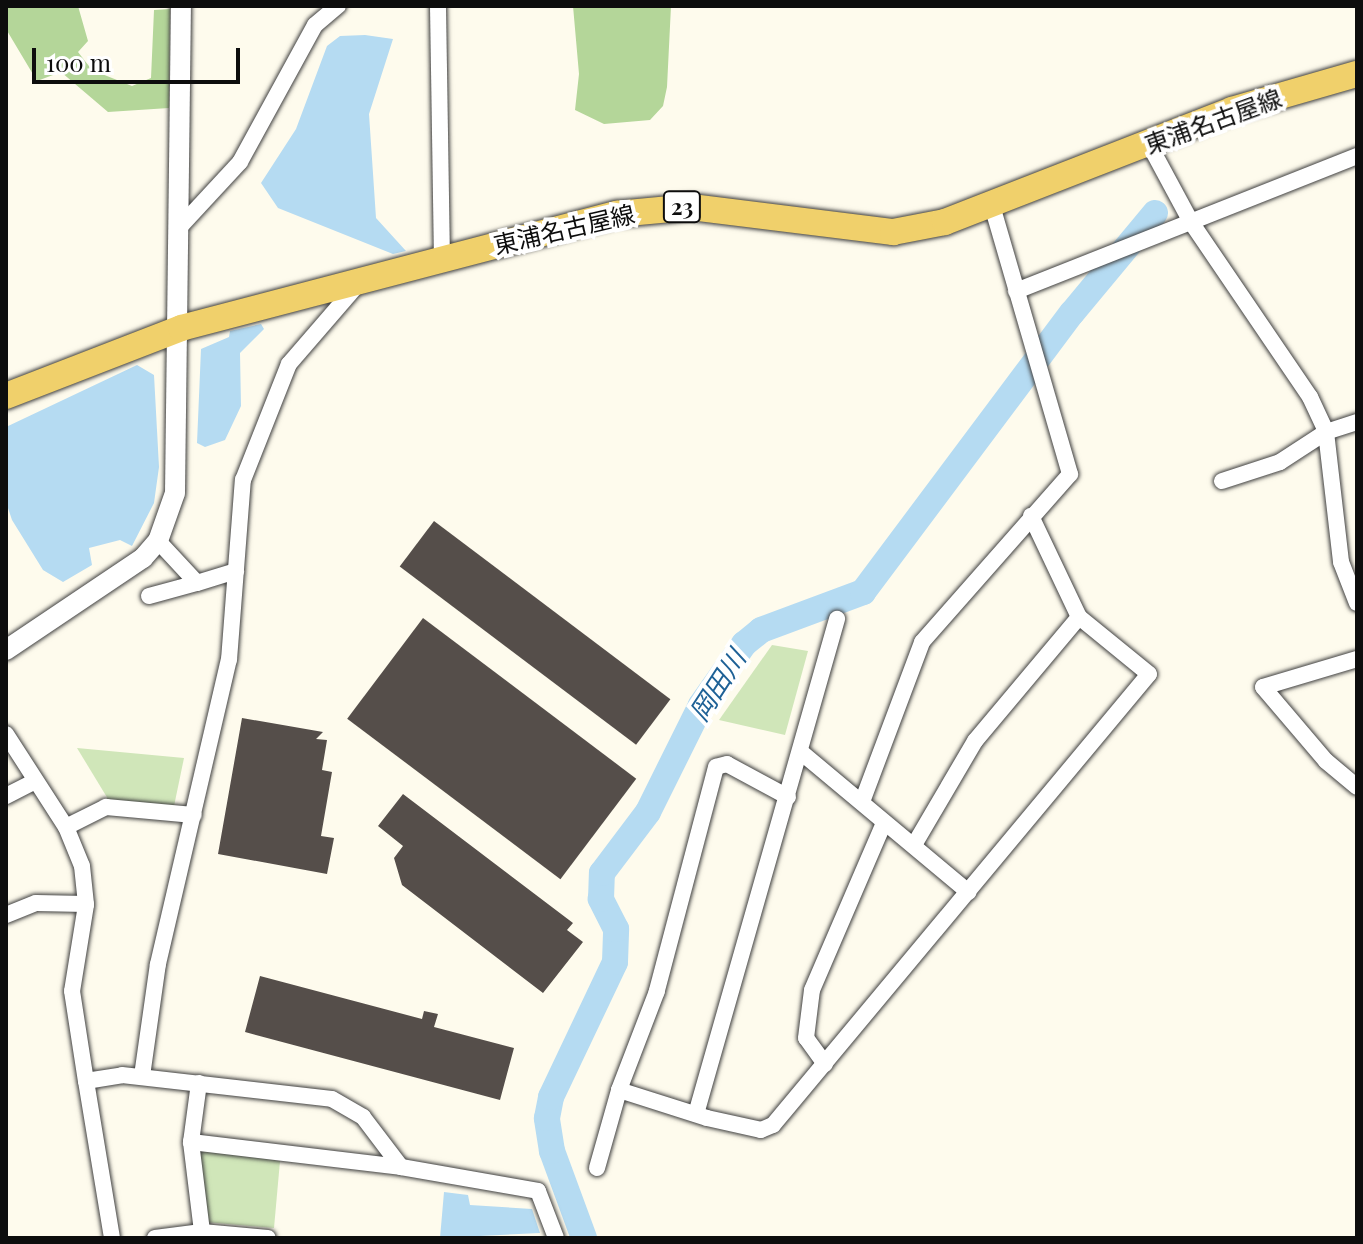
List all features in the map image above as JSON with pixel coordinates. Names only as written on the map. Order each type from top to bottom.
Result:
[{"type":"main road","name":"東浦名古屋線","points":[[6,396],[181,328],[603,217],[658,209],[723,209],[893,232],[992,206],[1232,110],[1357,74]]},
{"type":"street","points":[[6,650],[113,583],[158,541],[178,471],[181,6]]},
{"type":"street","points":[[178,229],[240,162],[315,25],[338,6]]},
{"type":"street","points":[[438,6],[442,258]]},
{"type":"street","points":[[1149,144],[1191,222],[1243,306],[1310,397],[1326,432],[1341,562],[1357,603]]},
{"type":"street","points":[[1016,291],[1357,156]]},
{"type":"street","points":[[862,802],[922,642],[1070,474],[992,206]]},
{"type":"street","points":[[142,1076],[158,964],[229,660],[243,480],[271,401],[289,364],[364,278]]},
{"type":"street","points":[[1222,481],[1280,462],[1326,432],[1357,422]]},
{"type":"street","points":[[619,1090],[696,1114],[770,1128],[1149,674],[1079,617],[1031,516]]},
{"type":"street","points":[[158,541],[197,583]]},
{"type":"street","points":[[149,596],[236,571]]},
{"type":"street","points":[[914,845],[975,741],[1079,617]]},
{"type":"street","points":[[696,1114],[802,753],[837,619]]},
{"type":"street","points":[[1357,659],[1263,687],[1326,761],[1357,787]]},
{"type":"street","points":[[6,734],[33,782],[66,827],[82,866],[86,904],[72,991],[112,1238]]},
{"type":"street","points":[[802,753],[968,892]]},
{"type":"street","points":[[597,1168],[619,1090],[657,991],[716,767],[727,764],[788,797]]},
{"type":"street","points":[[6,796],[33,782]]},
{"type":"street","points":[[66,827],[106,807],[194,815]]},
{"type":"street","points":[[825,1064],[806,1038],[812,990],[884,823]]},
{"type":"street","points":[[6,915],[36,903],[86,904]]},
{"type":"street","points":[[86,1081],[142,1076],[332,1099],[363,1117],[401,1167]]},
{"type":"street","points":[[199,1083],[191,1142],[202,1232]]},
{"type":"street","points":[[191,1142],[401,1167],[538,1191],[556,1238]]},
{"type":"street","points":[[155,1238],[202,1232],[268,1238]]},
{"type":"green space","points":[[6,6],[78,6],[88,41],[78,52],[92,70],[132,86],[151,78],[154,10],[170,9],[169,108],[108,112],[61,72],[37,81],[6,29]]},
{"type":"green space","points":[[573,6],[671,6],[667,87],[663,106],[650,120],[604,124],[575,110],[579,74]]},
{"type":"green space","points":[[772,645],[808,651],[785,735],[719,720]]},
{"type":"green space","points":[[77,748],[184,758],[173,811],[108,799]]},
{"type":"green space","points":[[202,1148],[280,1161],[274,1228],[205,1222],[197,1152]]},
{"type":"water","points":[[365,35],[393,39],[369,114],[376,218],[406,251],[393,254],[278,208],[261,183],[296,129],[327,46],[340,36]]},
{"type":"water","points":[[261,324],[264,329],[240,353],[241,406],[225,440],[205,447],[197,443],[201,349],[229,337],[230,331]]},
{"type":"water","points":[[137,365],[154,375],[159,467],[154,503],[132,546],[120,540],[89,548],[92,565],[63,582],[43,570],[12,520],[6,502],[6,427]]},
{"type":"water","points":[[444,1192],[468,1195],[470,1205],[532,1209],[540,1233],[440,1238]]},
{"type":"building","points":[[434,521],[670,699],[636,745],[400,567]]},
{"type":"building","points":[[423,618],[636,779],[560,879],[347,719]]},
{"type":"building","points":[[242,718],[323,732],[316,739],[327,740],[322,770],[332,772],[321,836],[334,838],[327,874],[218,854]]},
{"type":"building","points":[[403,794],[573,923],[567,930],[583,942],[543,993],[402,885],[394,858],[403,846],[378,826]]},
{"type":"building","points":[[260,976],[422,1019],[424,1011],[438,1014],[434,1027],[514,1048],[500,1100],[245,1032]]},
{"type":"waterway","name":"岡田川","points":[[584,1238],[552,1151],[547,1118],[551,1097],[615,962],[616,929],[601,899],[602,873],[648,812],[701,705],[744,644],[761,630],[863,592],[1072,313],[1155,213]]}]
